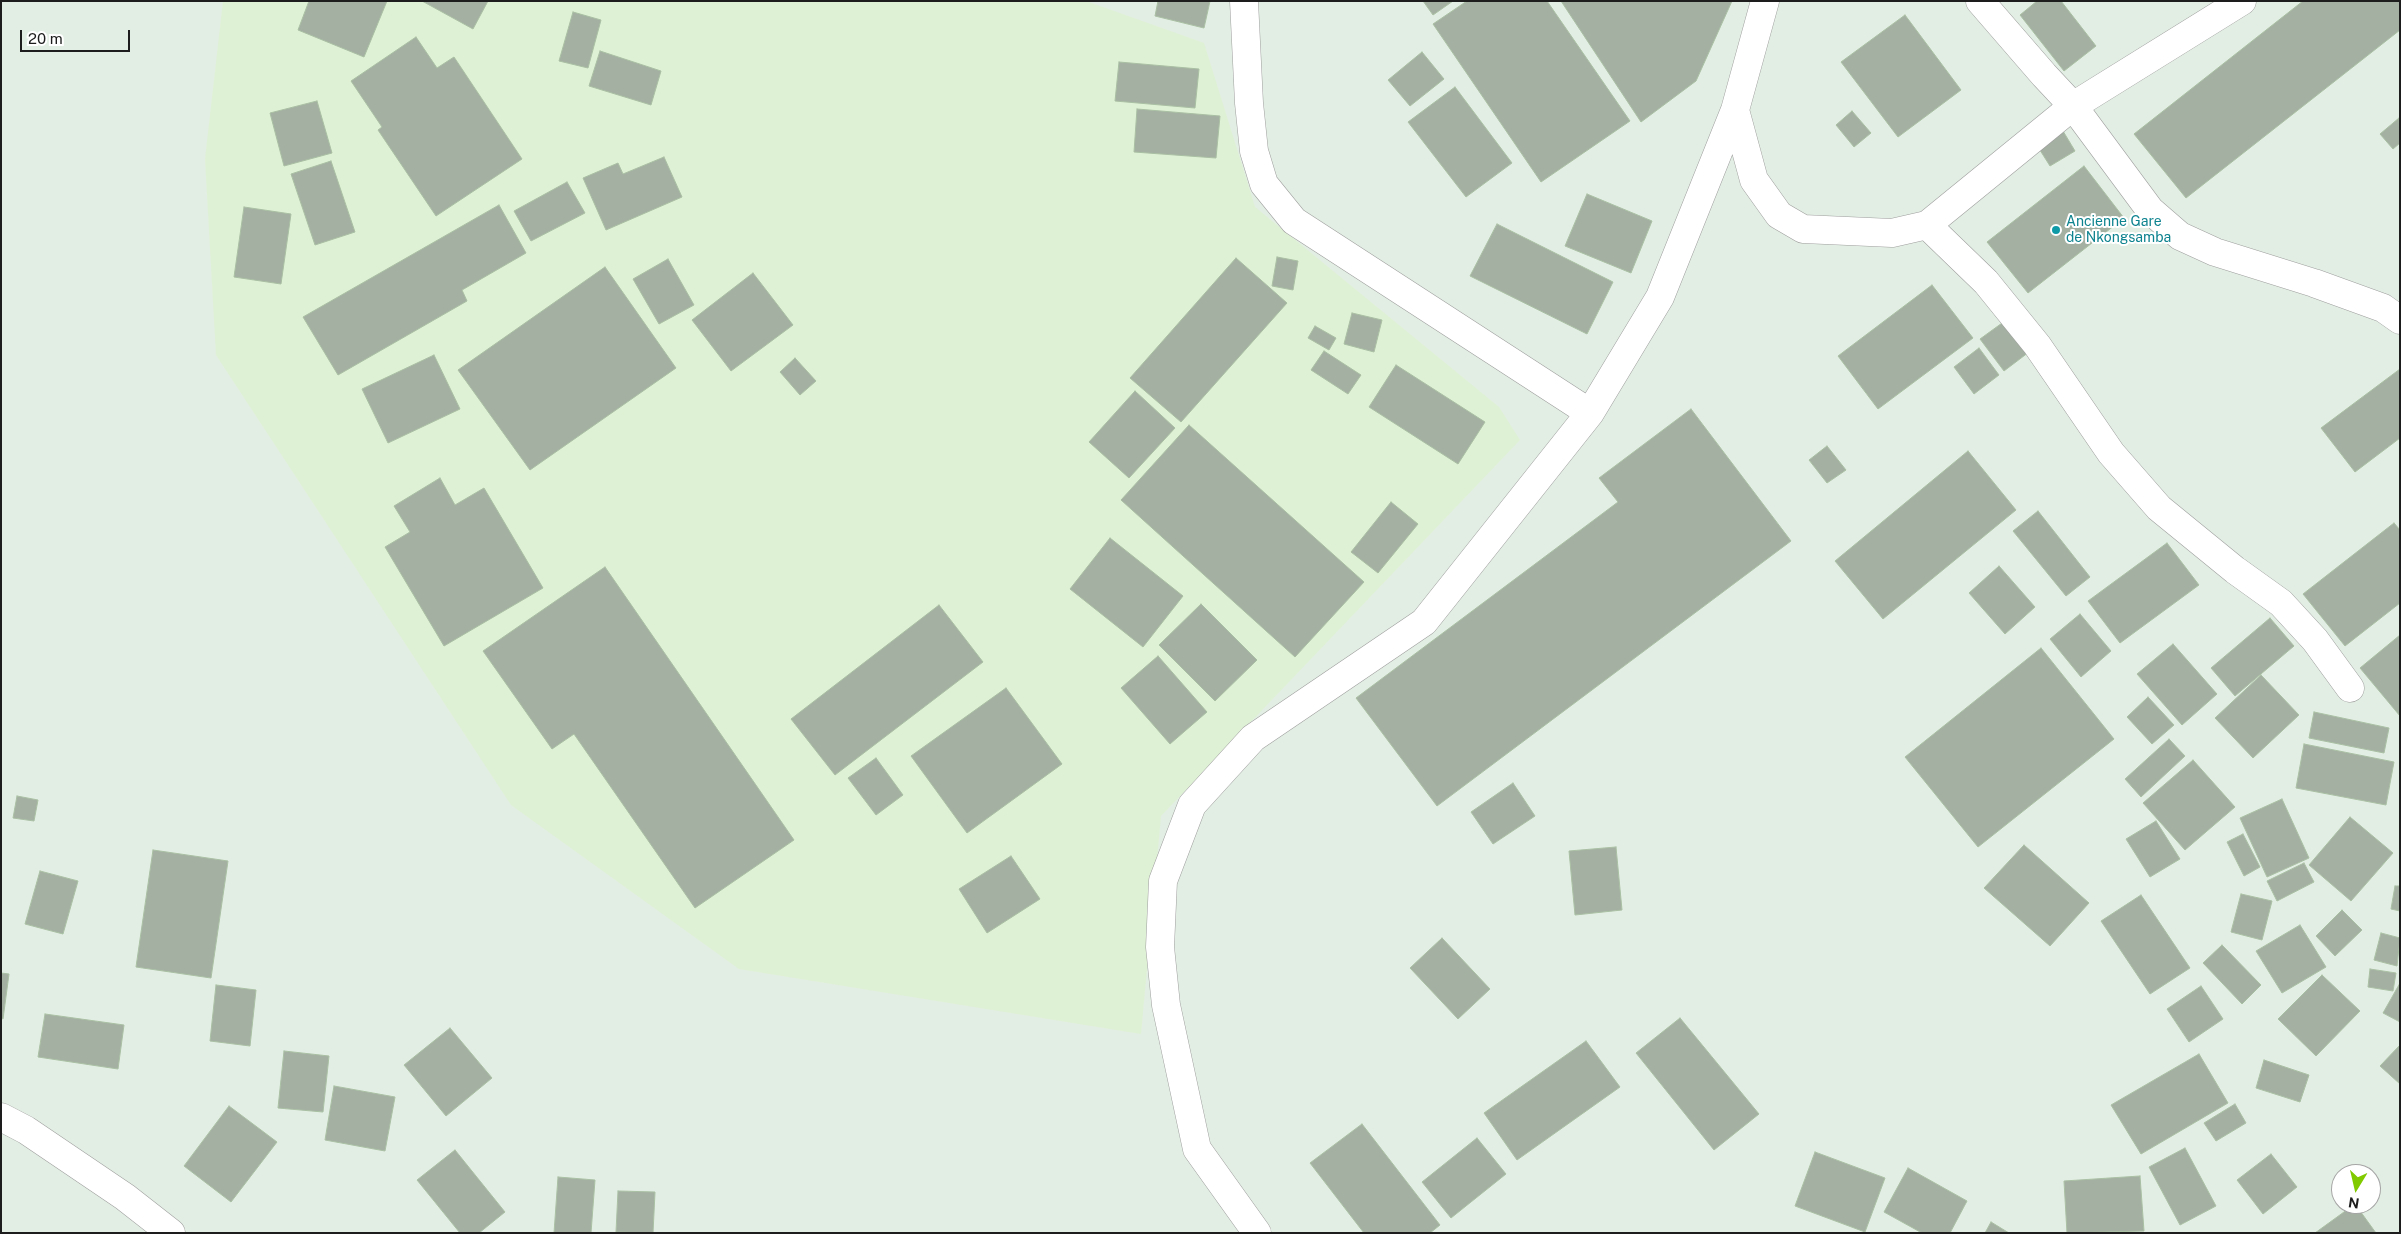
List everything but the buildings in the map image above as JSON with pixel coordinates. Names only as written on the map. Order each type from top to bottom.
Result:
[{"type":"street","points":[[1244,1],[1249,102],[1254,152],[1264,184],[1294,221],[1590,412]]},
{"type":"street","points":[[1257,1233],[1197,1149],[1166,1005],[1160,947],[1163,881],[1192,805],[1253,738],[1424,622],[1590,412],[1660,297],[1735,110],[1765,1]]},
{"type":"street","points":[[1980,1],[2073,106],[2150,210],[2180,236],[2215,252],[2314,283],[2383,308],[2400,320]]},
{"type":"street","points":[[1735,110],[1754,180],[1779,215],[1803,229],[1892,234],[1927,225],[2073,106],[2242,1]]},
{"type":"street","points":[[1927,225],[1986,282],[2037,344],[2111,452],[2160,508],[2235,570],[2281,603],[2315,640],[2350,688]]},
{"type":"street","points":[[1,1117],[26,1130],[125,1197],[171,1233]]},
{"type":"shaded area","points":[[223,1],[1086,1],[1204,43],[1255,207],[1499,407],[1520,440],[1161,816],[1141,1034],[739,969],[511,805],[216,355],[205,159]]},
{"type":"place","name":"Ancienne Gare de Nkongsamba","points":[[2056,230]]}]
